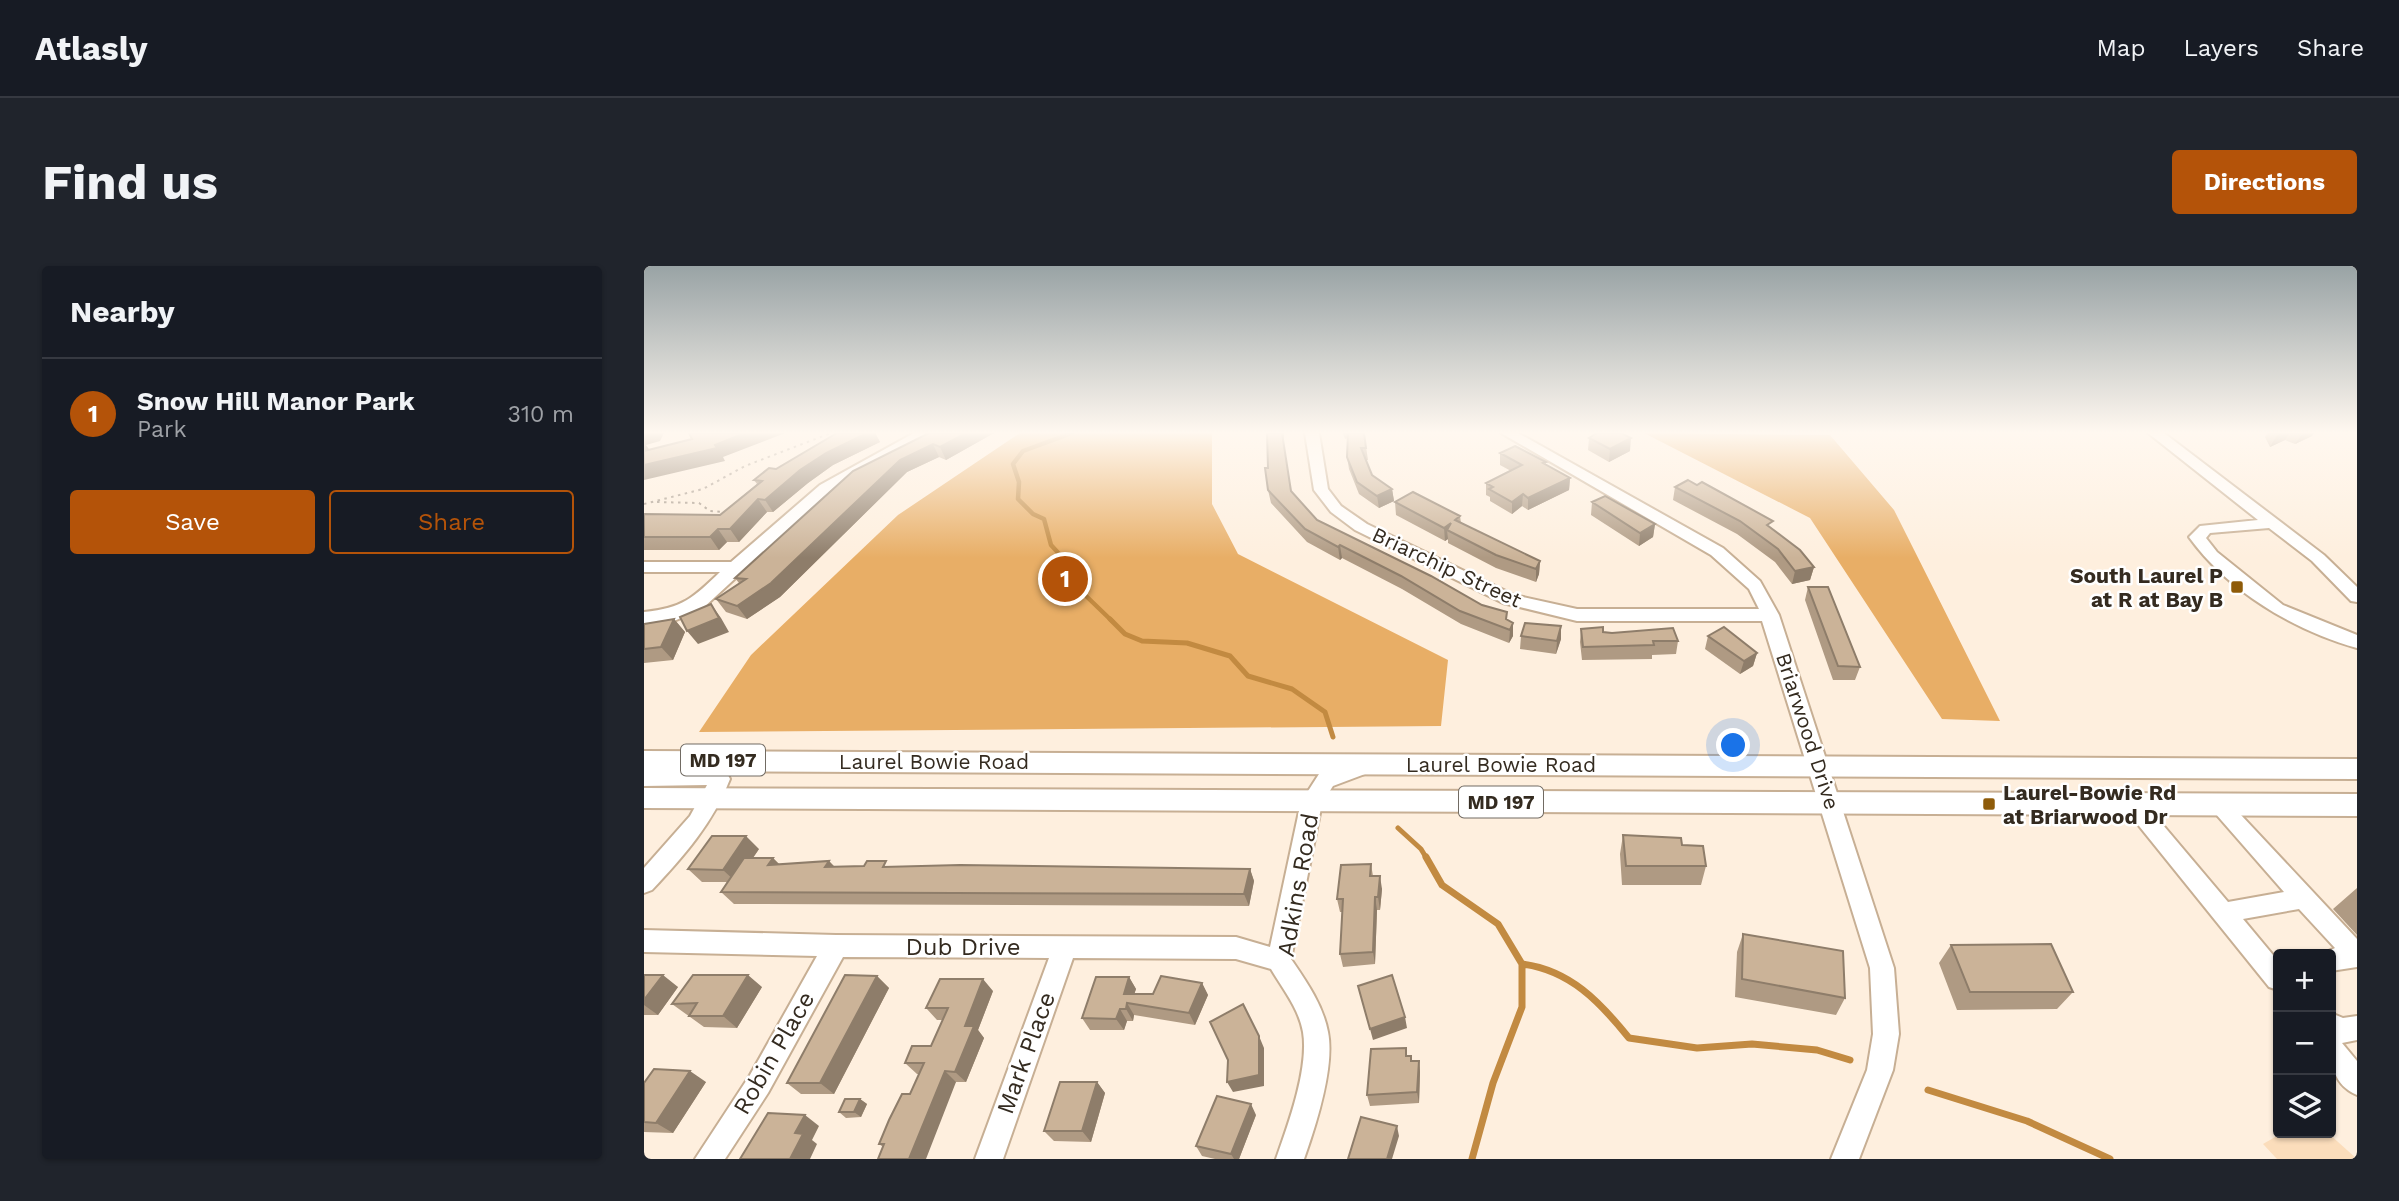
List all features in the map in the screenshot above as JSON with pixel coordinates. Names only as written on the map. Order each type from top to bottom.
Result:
[{"type":"main road","name":"Laurel Bowie Road","points":[[644,761],[2357,769]]},
{"type":"main road","name":"Laurel Bowie Road","points":[[644,798],[2357,805]]},
{"type":"street","points":[[644,618],[665,617],[688,610],[832,483],[847,475]]},
{"type":"street","name":"Briarchip Street","points":[[1317,475],[1327,501],[1361,527],[1509,599],[1557,612],[1599,616],[1770,615]]},
{"type":"street","name":"Briarwood Drive","points":[[1585,475],[1724,556],[1753,583],[1770,615],[1882,968],[1886,1034],[1880,1070],[1845,1159]]},
{"type":"street","points":[[2210,476],[2334,572],[2357,597]]},
{"type":"street","points":[[2271,523],[2206,529],[2197,537],[2211,555],[2277,609],[2357,642]]},
{"type":"street","points":[[644,584],[652,567],[735,566]]},
{"type":"street","name":"Adkins Road","points":[[1290,1159],[1307,1099],[1317,1034],[1304,1001],[1279,961],[1312,802],[1326,780],[1374,763]]},
{"type":"street","points":[[644,778],[720,779],[713,799],[695,826],[644,883]]},
{"type":"street","points":[[2134,805],[2273,970]]},
{"type":"street","points":[[2220,805],[2357,956]]},
{"type":"street","points":[[2223,913],[2304,898]]},
{"type":"street","name":"Dub Drive","points":[[644,941],[836,946],[1236,947],[1279,961]]},
{"type":"street","name":"Robin Place","points":[[709,1159],[760,1084],[836,946]]},
{"type":"street","name":"Mark Place","points":[[989,1159],[1065,948]]},
{"type":"street","points":[[2336,959],[2357,956]]},
{"type":"street","points":[[2336,1028],[2340,1031],[2357,1028]]},
{"type":"street","points":[[2336,1056],[2357,1082]]},
{"type":"path","points":[[644,504],[703,489],[729,475]]},
{"type":"path","points":[[651,502],[699,503],[710,511],[729,513]]},
{"type":"shaded area","points":[[958,475],[1212,475],[1212,504],[1238,554],[1448,660],[1441,726],[699,732],[751,655],[898,515]]},
{"type":"shaded area","points":[[1725,475],[1864,475],[1894,510],[2000,721],[1942,719],[1810,518]]},
{"type":"shaded area","points":[[2273,1138],[2334,1138],[2357,1159],[2277,1159],[2263,1144]]},
{"type":"building","points":[[761,475],[795,475],[765,500],[758,499],[730,529],[718,529],[710,537],[644,537],[644,514],[720,515],[762,481],[754,480]]},
{"type":"building","points":[[849,475],[885,475],[771,583],[737,606],[716,599],[746,579],[735,578]]},
{"type":"building","points":[[1266,475],[1288,475],[1291,491],[1317,520],[1431,576],[1482,605],[1507,612],[1506,619],[1513,623],[1510,630],[1460,611],[1401,576],[1305,529],[1268,490]]},
{"type":"building","points":[[1354,475],[1372,475],[1392,489],[1377,496],[1357,482]]},
{"type":"building","points":[[1503,475],[1564,475],[1570,478],[1528,498],[1523,494],[1512,502],[1489,489],[1493,487],[1486,483]]},
{"type":"building","points":[[1688,480],[1697,485],[1702,482],[1773,521],[1767,525],[1800,550],[1814,567],[1795,571],[1778,549],[1740,521],[1675,487]]},
{"type":"building","points":[[1413,492],[1460,516],[1455,520],[1540,561],[1536,569],[1496,555],[1447,530],[1451,523],[1444,528],[1395,502]]},
{"type":"building","points":[[1605,496],[1655,524],[1640,533],[1592,502]]},
{"type":"building","points":[[1808,587],[1828,587],[1860,667],[1838,666]]},
{"type":"building","points":[[711,604],[719,618],[687,631],[680,617]]},
{"type":"building","points":[[674,619],[661,647],[644,649],[644,624]]},
{"type":"building","points":[[1525,623],[1561,626],[1557,641],[1521,636]]},
{"type":"building","points":[[1603,627],[1603,632],[1612,633],[1673,628],[1678,641],[1653,641],[1654,645],[1583,647],[1581,629]]},
{"type":"building","points":[[1724,627],[1757,653],[1744,661],[1708,636]]},
{"type":"building","points":[[1623,835],[1681,838],[1682,845],[1703,846],[1706,866],[1626,866]]},
{"type":"building","points":[[712,836],[746,836],[723,870],[688,869]]},
{"type":"building","points":[[744,858],[773,858],[768,865],[829,861],[825,867],[864,866],[867,861],[886,861],[883,867],[960,865],[1250,869],[1244,894],[721,892]]},
{"type":"building","points":[[1371,864],[1370,876],[1380,876],[1378,897],[1375,897],[1373,952],[1340,954],[1343,899],[1337,899],[1341,865]]},
{"type":"building","points":[[1743,934],[1843,951],[1845,998],[1742,979]]},
{"type":"building","points":[[2051,944],[2073,992],[1970,992],[1951,945]]},
{"type":"building","points":[[644,975],[663,975],[644,1000]]},
{"type":"building","points":[[693,975],[748,975],[723,1016],[689,1016],[697,1003],[672,1004]]},
{"type":"building","points":[[845,975],[877,976],[820,1083],[787,1083]]},
{"type":"building","points":[[1392,975],[1405,1017],[1370,1029],[1358,986]]},
{"type":"building","points":[[1161,976],[1202,983],[1189,1013],[1127,1003],[1126,1009],[1120,1009],[1116,1019],[1082,1018],[1096,977],[1129,977],[1124,994],[1153,994]]},
{"type":"building","points":[[940,979],[983,979],[965,1026],[974,1026],[955,1072],[945,1071],[909,1159],[878,1159],[884,1144],[879,1144],[889,1120],[902,1094],[910,1094],[924,1063],[905,1063],[912,1046],[931,1046],[948,1008],[926,1008]]},
{"type":"building","points":[[1243,1004],[1259,1036],[1259,1075],[1227,1082],[1228,1060],[1210,1022]]},
{"type":"building","points":[[1406,1048],[1406,1056],[1411,1056],[1411,1061],[1419,1061],[1417,1092],[1367,1095],[1371,1049]]},
{"type":"building","points":[[654,1069],[690,1071],[656,1123],[644,1122],[644,1083]]},
{"type":"building","points":[[1060,1082],[1097,1082],[1082,1131],[1044,1131]]},
{"type":"building","points":[[1217,1096],[1251,1104],[1231,1154],[1196,1146]]},
{"type":"building","points":[[845,1099],[860,1099],[854,1112],[839,1112]]},
{"type":"building","points":[[768,1113],[805,1115],[795,1133],[803,1134],[790,1159],[740,1159]]},
{"type":"building","points":[[1361,1117],[1397,1126],[1387,1159],[1348,1159]]},
{"type":"waterway","points":[[1017,475],[1018,499],[1033,514],[1044,519],[1051,545],[1073,569],[1084,594],[1112,621]]},
{"type":"waterway","points":[[1112,621],[1125,634],[1142,641],[1187,643],[1230,656],[1248,676],[1292,689],[1325,712],[1333,737]]},
{"type":"waterway","points":[[1398,828],[1421,849],[1427,859]]},
{"type":"waterway","points":[[1426,857],[1442,885],[1498,924],[1522,964]]},
{"type":"waterway","points":[[1472,1159],[1493,1083],[1522,1007],[1522,964]]},
{"type":"waterway","points":[[1522,964],[1555,973],[1583,990],[1607,1012],[1629,1038],[1697,1048],[1752,1044],[1817,1050],[1850,1060]]},
{"type":"waterway","points":[[1928,1090],[2027,1121],[2110,1159]]},
{"type":"place","name":"Snow Hill Manor Park","points":[[1065,579]]},
{"type":"place","name":"South Laurel P at R at Bay B","points":[[2237,587]]},
{"type":"place","name":"Laurel-Bowie Rd at Briarwood Dr","points":[[1989,804]]}]
